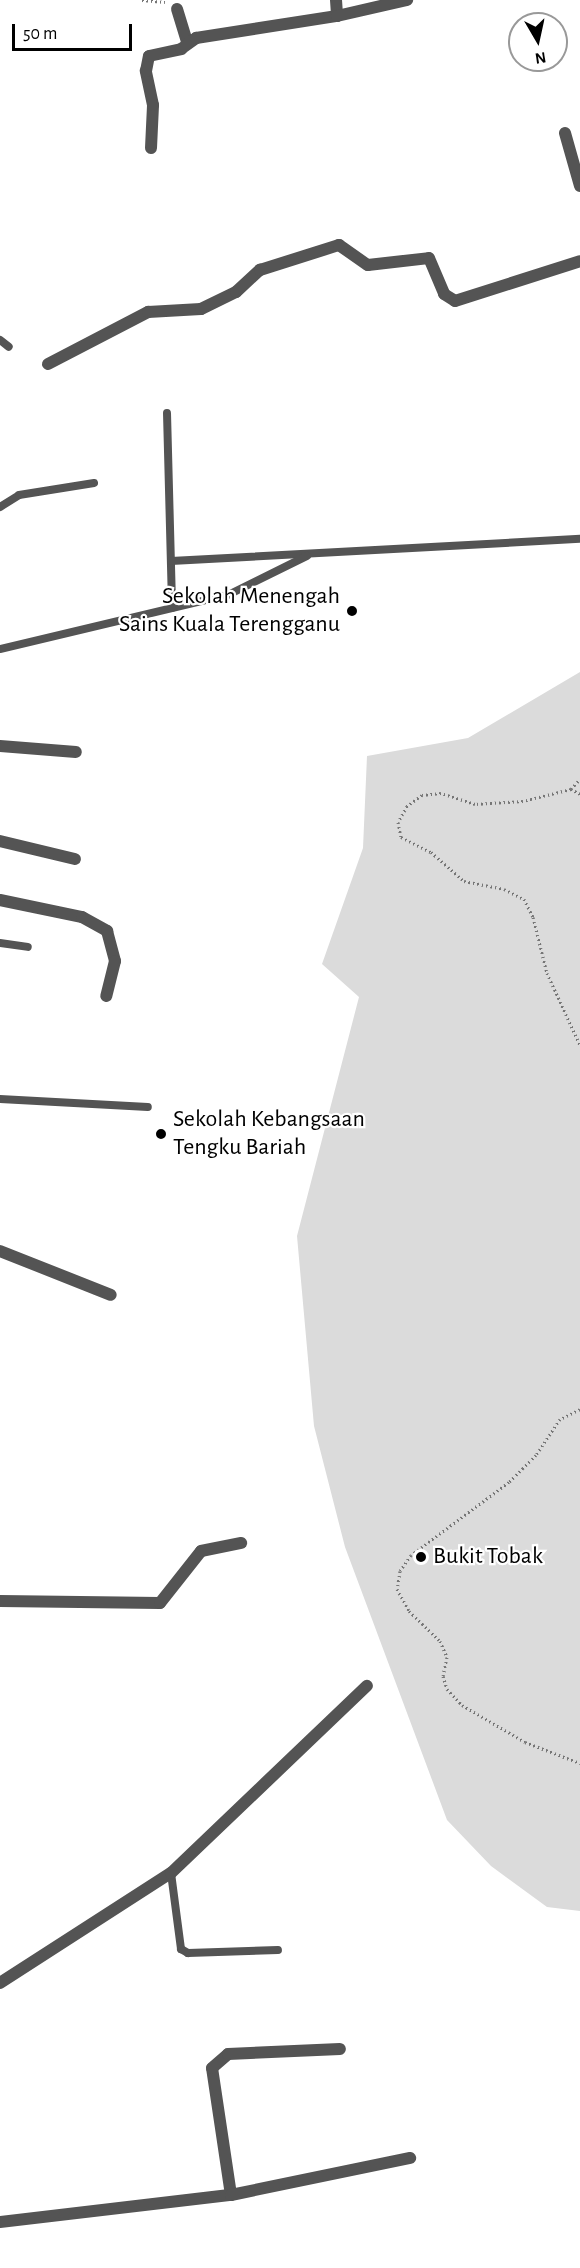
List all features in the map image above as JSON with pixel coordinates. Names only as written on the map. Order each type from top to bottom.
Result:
[{"type":"street","points":[[336,0],[337,16]]},
{"type":"street","points":[[151,148],[153,105],[147,60],[181,49],[187,41],[337,16],[407,0]]},
{"type":"street","points":[[178,4],[187,41]]},
{"type":"street","points":[[565,133],[580,186]]},
{"type":"street","points":[[48,364],[127,320],[148,312],[201,309],[236,292],[260,270],[339,245],[368,265],[429,258],[444,294],[455,300],[580,261]]},
{"type":"street","points":[[0,746],[76,752]]},
{"type":"street","points":[[0,841],[75,859]]},
{"type":"street","points":[[0,900],[82,917],[107,931],[115,961],[105,996]]},
{"type":"street","points":[[0,1251],[111,1294]]},
{"type":"street","points":[[0,1601],[160,1603],[201,1551],[241,1543]]},
{"type":"street","points":[[0,1983],[171,1873],[367,1686]]},
{"type":"street","points":[[231,2195],[212,2068],[228,2054],[340,2049]]},
{"type":"street","points":[[0,2222],[231,2195],[410,2158]]},
{"type":"lane","points":[[0,340],[9,347]]},
{"type":"lane","points":[[167,413],[172,608]]},
{"type":"lane","points":[[0,507],[19,495],[94,483]]},
{"type":"lane","points":[[171,561],[580,538]]},
{"type":"lane","points":[[0,649],[230,594],[311,554]]},
{"type":"lane","points":[[0,943],[28,947]]},
{"type":"lane","points":[[0,1099],[148,1107]]},
{"type":"lane","points":[[171,1873],[181,1949],[188,1953],[278,1950]]},
{"type":"path","points":[[142,0],[178,4]]},
{"type":"path","points":[[580,778],[571,789],[523,801],[475,804],[441,793],[422,795],[407,806],[398,822],[401,837],[431,852],[464,881],[504,889],[524,899],[533,917],[548,973],[580,1045]]},
{"type":"path","points":[[571,789],[580,794]]},
{"type":"path","points":[[580,1409],[560,1419],[536,1455],[509,1482],[411,1555],[400,1571],[397,1589],[409,1611],[440,1641],[447,1657],[443,1676],[447,1689],[462,1705],[525,1742],[580,1763]]},
{"type":"shaded area","points":[[580,672],[580,1911],[547,1907],[491,1866],[447,1820],[345,1547],[314,1426],[297,1236],[359,997],[322,964],[363,848],[367,756],[468,738]]},
{"type":"place","name":"Sekolah Menengah Sains Kuala Terengganu","points":[[352,611]]},
{"type":"place","name":"Sekolah Kebangsaan Tengku Bariah","points":[[161,1134]]},
{"type":"place","name":"Bukit Tobak","points":[[421,1557]]}]
